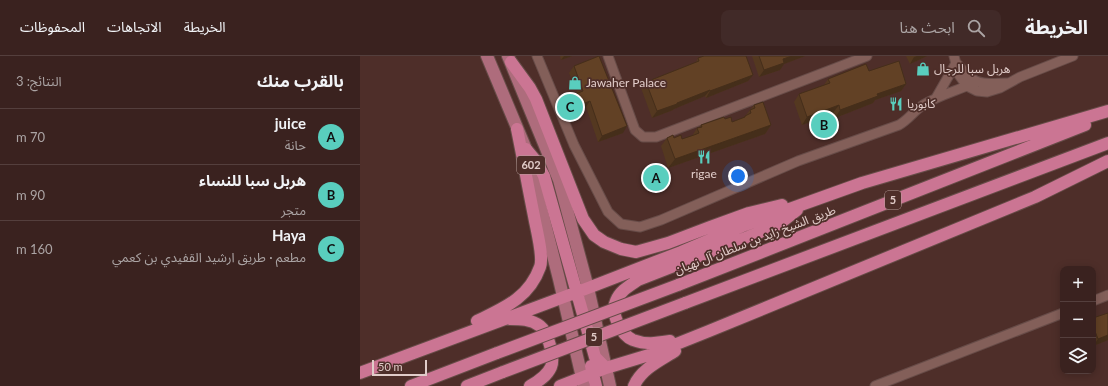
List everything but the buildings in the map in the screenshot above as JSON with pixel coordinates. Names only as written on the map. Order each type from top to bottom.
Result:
[{"type":"highway","points":[[509,59],[536,98],[583,219],[594,235],[604,242],[621,249],[636,252],[668,243],[710,226],[749,213],[778,205],[808,202]]},
{"type":"highway","points":[[360,372],[588,288],[681,252],[745,225],[808,202],[896,173],[1108,111]]},
{"type":"highway","name":"طريق الشيخ زايد بن سلطان آل نهيان","points":[[411,386],[678,285],[1108,116]]},
{"type":"highway","points":[[396,359],[507,307],[523,294],[535,279],[541,265],[539,244],[517,129]]},
{"type":"highway","name":"5","points":[[467,386],[1108,143]]},
{"type":"highway","points":[[526,149],[539,166],[544,176],[595,357],[606,368]]},
{"type":"highway","points":[[560,386],[586,379],[606,368],[649,355],[709,331],[1035,197],[1108,161]]},
{"type":"highway","points":[[693,337],[650,344],[632,340],[622,332],[616,318],[615,302],[623,290],[638,280],[779,224],[808,202]]},
{"type":"highway","points":[[502,319],[527,320],[541,326],[550,344],[552,366],[542,379],[530,386]]},
{"type":"highway","points":[[634,386],[644,372],[657,362],[709,331]]},
{"type":"highway","points":[[586,379],[596,386]]},
{"type":"main road","name":"602","points":[[487,56],[526,149],[560,279],[563,297],[586,379]]},
{"type":"main road","name":"602","points":[[509,59],[559,180],[588,288],[610,386]]},
{"type":"street","points":[[537,56],[574,145],[608,212],[621,224],[640,227],[661,220],[798,161],[899,125],[906,121],[922,106],[936,98],[967,86]]},
{"type":"street","points":[[608,56],[635,130],[643,137],[656,137],[867,56]]},
{"type":"street","points":[[955,59],[959,75],[967,86],[977,91],[987,92],[1000,88],[1020,77],[1073,56]]},
{"type":"street","points":[[936,98],[955,59]]},
{"type":"street","points":[[955,59],[969,77],[979,83],[1009,83]]},
{"type":"street","points":[[1096,300],[1108,295]]},
{"type":"street","points":[[875,386],[1060,314]]},
{"type":"place","name":"هربل سبا للرجال","points":[[923,69]]},
{"type":"place","name":"Jawaher Palace","points":[[575,83]]},
{"type":"place","name":"كابوريا","points":[[896,104]]},
{"type":"place","name":"Haya","points":[[570,107]]},
{"type":"place","name":"هربل سبا للنساء","points":[[824,125]]},
{"type":"place","name":"rigae","points":[[704,157]]},
{"type":"place","name":"juice","points":[[656,178]]}]
